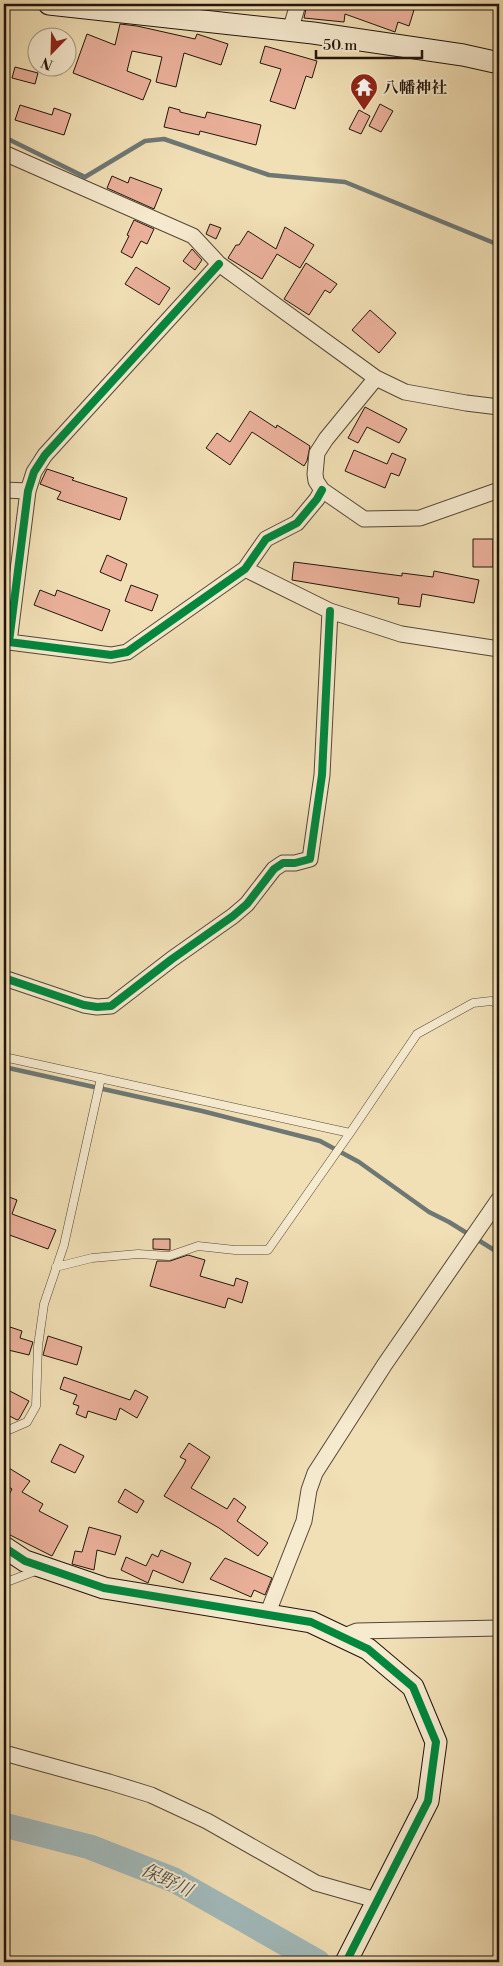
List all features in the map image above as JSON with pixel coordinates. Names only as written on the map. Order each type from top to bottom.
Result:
[{"type":"street","points":[[49,4],[87,6],[290,31],[462,55],[499,63]]},
{"type":"street","points":[[290,31],[298,4]]},
{"type":"street","points":[[4,153],[193,236],[219,264],[376,378],[405,392],[499,407]]},
{"type":"street","points":[[219,264],[45,455],[34,472],[28,491],[9,642],[111,655],[127,652],[245,569],[266,539],[297,523],[322,490]]},
{"type":"street","points":[[376,378],[326,439],[317,453],[315,474],[316,481],[322,490],[364,519],[420,518],[499,490]]},
{"type":"street","points":[[4,490],[28,491]]},
{"type":"street","points":[[245,569],[330,610],[401,634],[499,649]]},
{"type":"street","points":[[4,978],[84,1005],[97,1007],[111,1006],[247,904],[274,869],[283,863],[295,863],[310,859],[322,775],[330,610]]},
{"type":"street","points":[[267,1615],[304,1521],[309,1490],[315,1473],[385,1364],[499,1199]]},
{"type":"street","points":[[4,1547],[25,1561],[104,1588],[311,1622],[368,1649],[413,1687],[436,1742],[428,1801],[346,1962]]},
{"type":"street","points":[[342,1637],[358,1631],[499,1628]]},
{"type":"street","points":[[4,1753],[152,1795],[207,1821],[316,1884],[376,1900]]},
{"type":"lane","points":[[56,1267],[92,1258],[138,1254],[169,1256],[198,1246],[235,1250],[268,1250],[417,1034],[473,1003],[491,1001],[499,1004]]},
{"type":"lane","points":[[4,1058],[350,1133]]},
{"type":"lane","points":[[4,1432],[26,1422],[36,1406],[38,1346],[44,1304],[64,1246],[101,1078]]},
{"type":"lane","points":[[4,1583],[44,1568]]},
{"type":"building","points":[[307,4],[396,4],[414,10],[409,26],[398,22],[395,32],[345,14],[344,22],[304,18]]},
{"type":"building","points":[[120,24],[195,39],[197,34],[228,44],[221,65],[184,53],[176,87],[156,82],[162,57],[132,51],[127,71],[151,80],[143,100],[78,75],[78,59],[87,34],[115,45]]},
{"type":"building","points":[[265,46],[317,61],[312,78],[306,76],[295,109],[270,101],[281,69],[260,63]]},
{"type":"building","points":[[15,67],[28,70],[28,78],[37,78],[35,84],[12,78]]},
{"type":"building","points":[[380,104],[393,111],[381,132],[369,126]]},
{"type":"building","points":[[20,105],[52,115],[54,108],[71,114],[64,135],[15,120]]},
{"type":"building","points":[[169,107],[180,110],[180,112],[205,118],[207,112],[261,125],[256,145],[200,131],[199,135],[164,127]]},
{"type":"building","points":[[359,110],[370,116],[361,134],[349,129]]},
{"type":"building","points":[[112,176],[128,183],[130,177],[162,189],[154,209],[107,188]]},
{"type":"building","points":[[134,220],[154,229],[147,244],[141,241],[132,258],[121,252]]},
{"type":"building","points":[[210,224],[221,228],[216,239],[206,234]]},
{"type":"building","points":[[285,227],[314,245],[300,268],[277,254],[262,279],[228,258],[248,231],[276,249]]},
{"type":"building","points":[[192,249],[202,260],[195,270],[183,261]]},
{"type":"building","points":[[306,263],[337,284],[330,293],[325,290],[309,315],[284,299]]},
{"type":"building","points":[[136,267],[170,288],[159,305],[125,284]]},
{"type":"building","points":[[370,310],[396,333],[379,353],[352,330]]},
{"type":"building","points":[[365,407],[407,429],[399,443],[367,427],[358,443],[348,438]]},
{"type":"building","points":[[250,411],[276,428],[277,425],[310,446],[304,466],[252,432],[230,465],[206,448],[217,433],[230,442]]},
{"type":"building","points":[[354,450],[387,464],[392,453],[406,459],[399,476],[391,473],[385,488],[345,471]]},
{"type":"building","points":[[47,469],[74,478],[72,480],[127,498],[120,520],[57,499],[61,492],[40,484]]},
{"type":"building","points":[[473,539],[493,539],[493,567],[473,567]]},
{"type":"building","points":[[107,555],[127,564],[121,581],[100,572]]},
{"type":"building","points":[[294,562],[402,576],[402,573],[433,577],[434,571],[479,580],[474,603],[422,594],[420,607],[398,604],[399,598],[292,580]]},
{"type":"building","points":[[131,585],[158,595],[152,611],[125,601]]},
{"type":"building","points":[[40,590],[55,596],[57,590],[110,610],[102,631],[34,605]]},
{"type":"building","points":[[4,1195],[17,1200],[12,1214],[56,1230],[48,1249],[4,1233]]},
{"type":"building","points":[[153,1239],[170,1239],[170,1250],[153,1249]]},
{"type":"building","points":[[188,1255],[205,1260],[200,1276],[234,1286],[236,1278],[248,1282],[242,1303],[228,1298],[225,1308],[150,1286],[157,1261],[170,1261]]},
{"type":"building","points":[[4,1325],[22,1331],[20,1338],[33,1342],[29,1355],[4,1349]]},
{"type":"building","points":[[48,1336],[82,1347],[77,1365],[43,1355]]},
{"type":"building","points":[[64,1377],[130,1400],[135,1390],[148,1397],[137,1418],[120,1408],[116,1420],[88,1411],[86,1418],[76,1414],[79,1406],[73,1404],[77,1395],[60,1389]]},
{"type":"building","points":[[4,1388],[29,1401],[17,1420],[4,1413]]},
{"type":"building","points":[[189,1443],[210,1457],[191,1488],[227,1509],[234,1498],[246,1507],[237,1521],[268,1543],[258,1556],[219,1528],[164,1496],[186,1460],[180,1457]]},
{"type":"building","points":[[60,1444],[84,1456],[75,1473],[51,1462]]},
{"type":"building","points":[[4,1465],[30,1481],[22,1492],[43,1504],[39,1511],[68,1526],[52,1556],[4,1532],[4,1504],[12,1489],[4,1484]]},
{"type":"building","points":[[125,1489],[144,1501],[137,1513],[118,1502]]},
{"type":"building","points":[[89,1527],[121,1536],[115,1555],[97,1550],[94,1570],[72,1564],[75,1551],[82,1552]]},
{"type":"building","points":[[161,1550],[191,1563],[183,1583],[153,1570],[148,1583],[121,1570],[126,1557],[146,1566],[152,1554],[158,1557]]},
{"type":"building","points":[[225,1558],[272,1578],[265,1595],[254,1590],[251,1597],[210,1579]]},
{"type":"waterway","points":[[4,137],[85,177],[145,141],[164,139],[269,175],[345,182],[499,245]]},
{"type":"waterway","points":[[4,1067],[202,1111],[320,1141],[359,1162],[429,1212],[499,1253]]},
{"type":"waterway","name":"保野川","points":[[4,1825],[90,1847],[174,1880],[318,1962]]},
{"type":"cycle path","points":[[219,264],[45,455],[34,472],[28,491],[9,642],[111,655],[127,652],[245,569],[266,539],[297,523],[322,490]]},
{"type":"cycle path","points":[[4,978],[84,1005],[97,1007],[111,1006],[172,959],[233,916],[247,904],[274,869],[283,863],[295,863],[310,859],[322,775],[330,611]]},
{"type":"cycle path","points":[[4,1547],[25,1561],[104,1588],[311,1622],[368,1649],[413,1687],[436,1742],[428,1801],[346,1962]]},
{"type":"place","name":"八幡神社","points":[[364,111]]}]
